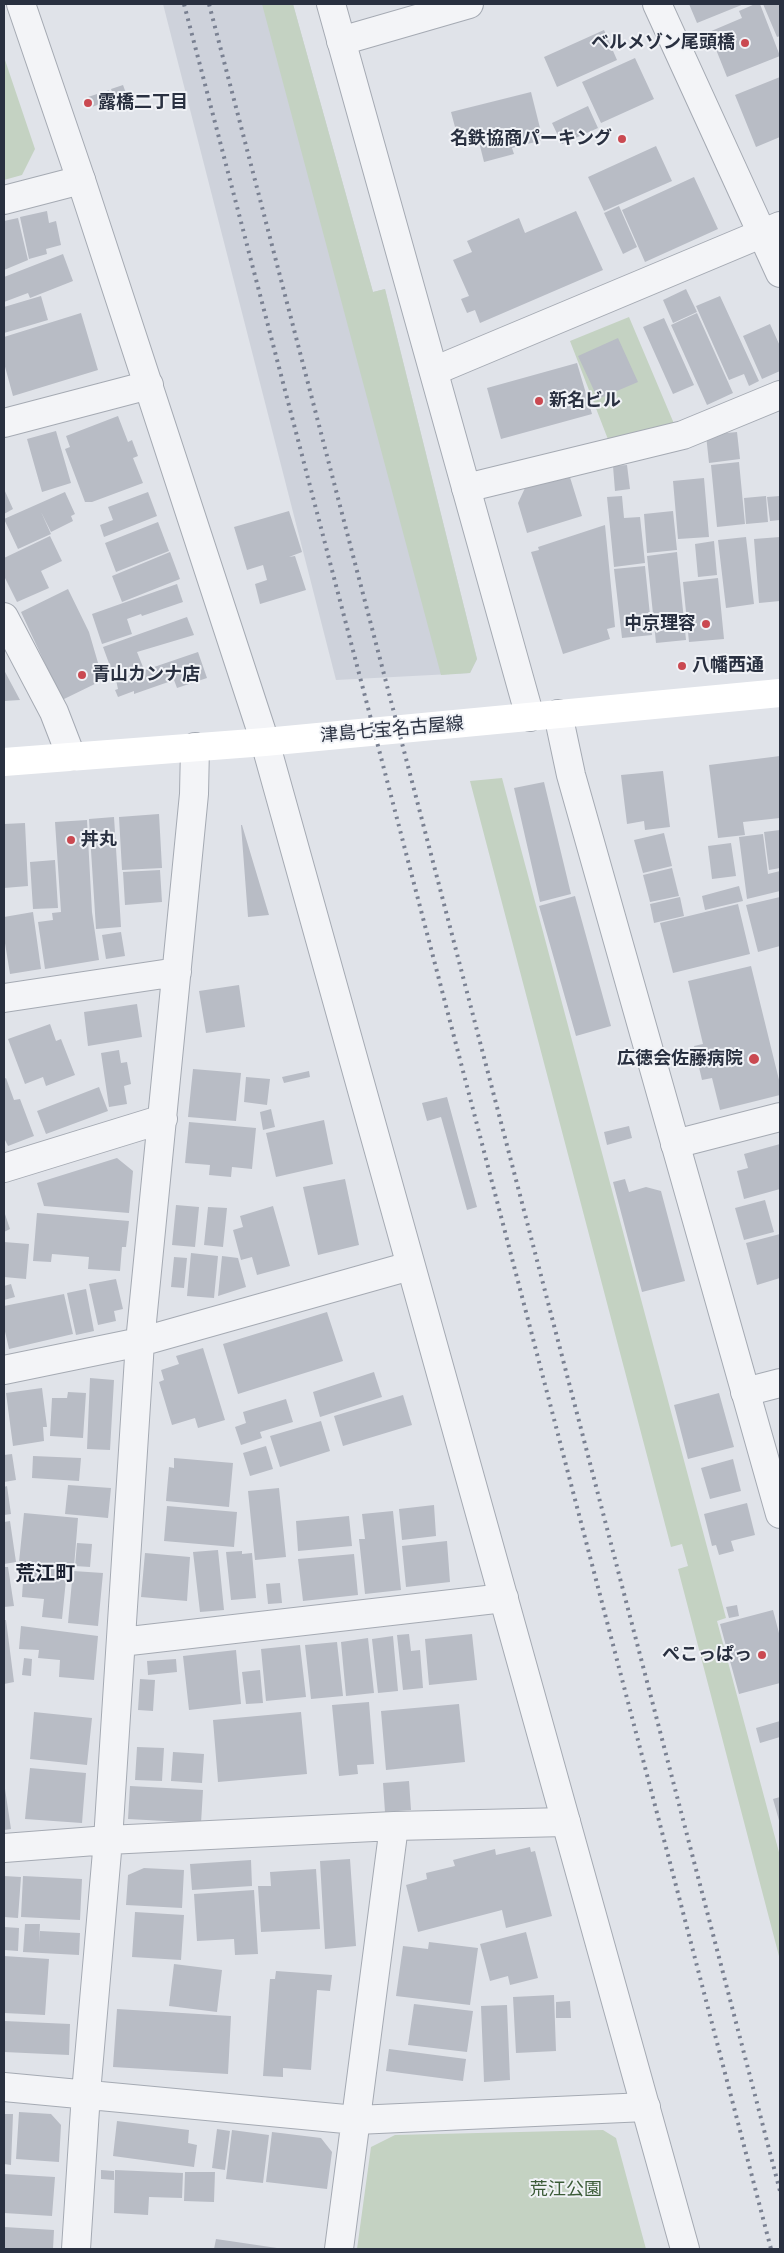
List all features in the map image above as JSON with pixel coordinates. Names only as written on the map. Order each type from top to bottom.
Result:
[{"type":"main road","name":"津島七宝名古屋線","points":[[4,762],[265,742],[780,693]]},
{"type":"street","points":[[21,4],[82,180],[265,742],[685,2249]]},
{"type":"street","points":[[331,4],[530,717]]},
{"type":"street","points":[[341,40],[468,4]]},
{"type":"street","points":[[657,4],[771,230],[780,273]]},
{"type":"street","points":[[4,200],[82,180]]},
{"type":"street","points":[[434,371],[771,230]]},
{"type":"street","points":[[4,423],[149,385]]},
{"type":"street","points":[[466,488],[683,435],[780,395]]},
{"type":"street","points":[[4,617],[54,712],[71,756]]},
{"type":"street","points":[[558,714],[571,775],[780,1514]]},
{"type":"street","points":[[76,2249],[86,2093],[108,1840],[140,1342],[194,794],[195,747]]},
{"type":"street","points":[[4,998],[177,972]]},
{"type":"street","points":[[675,1144],[780,1117]]},
{"type":"street","points":[[4,1168],[163,1119]]},
{"type":"street","points":[[4,1370],[140,1342],[410,1266]]},
{"type":"street","points":[[745,1392],[780,1383]]},
{"type":"street","points":[[121,1642],[504,1598]]},
{"type":"street","points":[[4,1848],[108,1840],[394,1826],[566,1822]]},
{"type":"street","points":[[339,2249],[394,1826]]},
{"type":"street","points":[[4,2087],[86,2093],[356,2120],[646,2107]]},
{"type":"shaded area","points":[[163,4],[293,4],[373,292],[385,289],[477,659],[470,673],[336,680]]},
{"type":"green space","points":[[262,4],[293,4],[373,292],[385,289],[477,659],[470,673],[441,675]]},
{"type":"green space","points":[[4,57],[35,149],[22,175],[4,180]]},
{"type":"green space","points":[[629,317],[675,426],[609,442],[570,341]]},
{"type":"green space","points":[[502,778],[726,1618],[717,1621],[780,1856],[780,1960],[678,1569],[688,1566],[682,1544],[671,1547],[470,781]]},
{"type":"green space","name":"荒江公園","points":[[603,2130],[616,2138],[646,2249],[357,2249],[371,2147],[395,2135]]},
{"type":"building","name":"ベルメゾン尾頭橋","points":[[689,4],[744,4],[697,23]]},
{"type":"building","name":"ベルメゾン尾頭橋","points":[[755,4],[760,4],[780,56],[727,77],[709,32],[742,18],[739,11]]},
{"type":"building","points":[[763,4],[780,4],[780,36],[777,37]]},
{"type":"building","points":[[604,30],[617,60],[557,87],[544,57]]},
{"type":"building","points":[[635,58],[654,99],[601,123],[582,82]]},
{"type":"building","points":[[780,77],[780,137],[756,147],[735,95]]},
{"type":"building","points":[[123,85],[127,96],[115,100],[111,89]]},
{"type":"building","points":[[109,90],[112,100],[102,104],[98,94]]},
{"type":"building","points":[[531,92],[543,140],[512,148],[514,154],[484,162],[479,142],[460,146],[451,112]]},
{"type":"building","points":[[97,94],[100,104],[89,108],[85,98]]},
{"type":"building","points":[[588,106],[598,128],[562,144],[552,123]]},
{"type":"building","points":[[656,146],[672,181],[604,211],[588,177]]},
{"type":"building","points":[[694,177],[718,229],[645,262],[622,210]]},
{"type":"building","points":[[619,206],[637,247],[623,254],[604,213]]},
{"type":"building","points":[[47,211],[49,223],[56,221],[61,245],[46,249],[47,254],[29,259],[20,217]]},
{"type":"building","points":[[576,211],[603,270],[480,323],[475,310],[467,313],[461,299],[469,296],[453,260],[472,252],[467,241],[519,218],[525,233]]},
{"type":"building","points":[[18,218],[28,260],[4,270],[4,221]]},
{"type":"building","points":[[63,254],[73,281],[30,298],[28,293],[4,302],[4,277]]},
{"type":"building","points":[[686,289],[697,312],[673,323],[663,300]]},
{"type":"building","points":[[41,296],[48,320],[4,333],[4,307]]},
{"type":"building","points":[[720,296],[759,381],[749,386],[744,374],[729,380],[696,306]]},
{"type":"building","points":[[81,313],[98,370],[13,396],[4,363],[4,337]]},
{"type":"building","points":[[697,313],[733,393],[707,405],[671,325]]},
{"type":"building","points":[[664,318],[694,385],[673,394],[643,327]]},
{"type":"building","points":[[770,324],[780,346],[780,371],[762,379],[743,336]]},
{"type":"building","points":[[618,338],[638,382],[598,399],[578,356]]},
{"type":"building","name":"新名ビル","points":[[577,363],[592,414],[501,439],[487,388]]},
{"type":"building","points":[[118,416],[128,442],[132,440],[138,456],[133,458],[143,483],[92,502],[85,502],[65,449],[70,447],[66,436]]},
{"type":"building","points":[[56,431],[71,483],[42,492],[27,439]]},
{"type":"building","points":[[737,432],[740,459],[709,463],[706,435]]},
{"type":"building","points":[[739,462],[745,524],[717,527],[711,465]]},
{"type":"building","points":[[627,465],[630,489],[615,491],[613,466]]},
{"type":"building","points":[[569,474],[582,516],[527,533],[518,503],[525,488]]},
{"type":"building","points":[[704,478],[709,537],[678,539],[673,481]]},
{"type":"building","points":[[4,489],[13,509],[4,514]]},
{"type":"building","points":[[65,492],[75,514],[71,516],[73,521],[51,532],[41,512],[51,534],[18,549],[4,519]]},
{"type":"building","points":[[148,492],[157,516],[104,537],[100,525],[113,520],[108,507]]},
{"type":"building","points":[[622,496],[624,518],[640,517],[645,563],[614,567],[607,497]]},
{"type":"building","points":[[766,496],[768,522],[746,524],[744,498]]},
{"type":"building","points":[[780,496],[780,520],[770,521],[767,497]]},
{"type":"building","points":[[289,511],[302,552],[289,557],[295,556],[306,590],[260,604],[255,584],[267,580],[263,565],[247,570],[234,527]]},
{"type":"building","points":[[673,511],[677,550],[647,553],[644,514]]},
{"type":"building","points":[[158,522],[169,551],[116,572],[105,543]]},
{"type":"building","points":[[605,525],[615,627],[607,629],[610,639],[563,654],[531,552],[539,550],[538,547]]},
{"type":"building","points":[[50,536],[62,561],[41,571],[49,588],[17,602],[4,576],[4,558]]},
{"type":"building","points":[[746,537],[754,604],[726,608],[718,540]]},
{"type":"building","points":[[780,537],[780,601],[759,603],[754,539]]},
{"type":"building","points":[[714,541],[717,575],[698,577],[695,544]]},
{"type":"building","points":[[170,552],[180,579],[122,602],[112,576]]},
{"type":"building","points":[[677,552],[686,640],[656,643],[647,556]]},
{"type":"building","points":[[645,566],[652,635],[622,638],[614,569]]},
{"type":"building","points":[[718,578],[724,639],[689,642],[683,582]]},
{"type":"building","points":[[177,584],[183,602],[127,619],[132,634],[102,644],[92,614]]},
{"type":"building","points":[[68,589],[89,632],[103,680],[62,700],[21,612]]},
{"type":"building","points":[[187,617],[194,635],[137,652],[143,667],[114,677],[103,647]]},
{"type":"building","points":[[198,652],[207,678],[177,688],[174,680],[134,694],[134,691],[118,697],[115,690],[118,689],[116,680]]},
{"type":"building","points":[[4,670],[20,700],[4,701]]},
{"type":"building","points":[[780,756],[780,818],[743,822],[745,835],[718,838],[709,765]]},
{"type":"building","points":[[663,771],[670,827],[645,830],[644,821],[627,824],[621,775]]},
{"type":"building","points":[[544,782],[571,894],[540,902],[514,788]]},
{"type":"building","points":[[159,814],[162,868],[122,870],[119,817]]},
{"type":"building","points":[[114,817],[121,927],[96,929],[89,819]]},
{"type":"building","points":[[87,820],[92,912],[99,960],[45,969],[38,922],[53,920],[52,913],[61,912],[55,822]]},
{"type":"building","points":[[25,823],[28,886],[4,888],[4,824]]},
{"type":"building","points":[[242,825],[269,915],[248,917]]},
{"type":"building","points":[[780,830],[780,868],[769,870],[764,832]]},
{"type":"building","points":[[664,833],[672,866],[643,873],[634,840]]},
{"type":"building","points":[[763,834],[768,874],[780,871],[780,891],[747,899],[739,837]]},
{"type":"building","points":[[731,843],[736,876],[712,879],[708,846]]},
{"type":"building","points":[[55,860],[58,908],[33,909],[30,862]]},
{"type":"building","points":[[672,868],[679,896],[650,902],[643,875]]},
{"type":"building","points":[[160,870],[162,902],[125,905],[123,872]]},
{"type":"building","points":[[739,886],[743,901],[705,910],[702,896]]},
{"type":"building","points":[[575,896],[611,1026],[576,1036],[539,906]]},
{"type":"building","points":[[680,897],[684,916],[654,923],[650,904]]},
{"type":"building","points":[[780,897],[780,946],[758,952],[746,905]]},
{"type":"building","points":[[738,904],[750,954],[673,973],[660,923]]},
{"type":"building","points":[[33,912],[41,969],[10,974],[4,937],[4,917]]},
{"type":"building","points":[[121,932],[125,956],[106,959],[102,935]]},
{"type":"building","points":[[751,966],[780,1084],[780,1095],[720,1110],[712,1078],[702,1080],[694,1046],[703,1044],[688,981]]},
{"type":"building","points":[[239,985],[245,1027],[206,1033],[199,991]]},
{"type":"building","points":[[137,1004],[142,1037],[88,1046],[84,1012]]},
{"type":"building","points":[[50,1024],[56,1041],[61,1039],[75,1075],[46,1086],[43,1077],[25,1084],[8,1039]]},
{"type":"building","points":[[119,1050],[121,1063],[127,1062],[131,1084],[124,1086],[127,1104],[109,1107],[101,1053]]},
{"type":"building","points":[[193,1069],[241,1073],[236,1121],[188,1117]]},
{"type":"building","points":[[309,1071],[310,1077],[284,1083],[282,1077]]},
{"type":"building","points":[[246,1077],[270,1079],[267,1105],[244,1102]]},
{"type":"building","points":[[6,1078],[14,1100],[20,1099],[34,1136],[8,1146],[4,1138],[4,1079]]},
{"type":"building","points":[[99,1087],[108,1111],[46,1134],[37,1111]]},
{"type":"building","points":[[447,1097],[477,1207],[467,1210],[441,1117],[427,1121],[422,1103]]},
{"type":"building","points":[[271,1109],[275,1127],[263,1130],[260,1112]]},
{"type":"building","points":[[324,1120],[333,1164],[276,1177],[266,1133]]},
{"type":"building","points":[[189,1122],[256,1128],[252,1169],[232,1167],[231,1177],[209,1175],[210,1165],[185,1163]]},
{"type":"building","points":[[629,1126],[632,1138],[607,1145],[604,1132]]},
{"type":"building","points":[[780,1144],[780,1189],[744,1199],[737,1171],[748,1168],[744,1154]]},
{"type":"building","points":[[117,1158],[133,1171],[129,1213],[44,1206],[37,1183]]},
{"type":"building","points":[[345,1179],[359,1245],[318,1255],[303,1187]]},
{"type":"building","points":[[625,1179],[629,1192],[646,1187],[661,1191],[685,1281],[642,1292],[613,1182]]},
{"type":"building","points":[[765,1200],[774,1232],[744,1240],[735,1208]]},
{"type":"building","points":[[176,1205],[199,1207],[195,1247],[172,1245]]},
{"type":"building","points":[[273,1206],[290,1266],[257,1275],[252,1257],[241,1260],[233,1230],[243,1227],[240,1216]]},
{"type":"building","points":[[208,1207],[227,1208],[223,1247],[204,1245]]},
{"type":"building","points":[[4,1211],[10,1229],[4,1232]]},
{"type":"building","points":[[37,1213],[129,1221],[126,1247],[122,1247],[120,1271],[88,1269],[89,1257],[52,1254],[51,1262],[33,1261]]},
{"type":"building","points":[[780,1234],[780,1278],[757,1285],[746,1243]]},
{"type":"building","points":[[4,1242],[29,1244],[26,1279],[4,1277]]},
{"type":"building","points":[[191,1253],[218,1256],[214,1298],[187,1296]]},
{"type":"building","points":[[222,1256],[238,1258],[246,1287],[218,1296]]},
{"type":"building","points":[[174,1257],[187,1258],[184,1288],[171,1287]]},
{"type":"building","points":[[116,1279],[123,1309],[114,1311],[116,1321],[98,1325],[89,1284]]},
{"type":"building","points":[[11,1284],[15,1297],[4,1300],[4,1286]]},
{"type":"building","points":[[86,1289],[94,1331],[76,1335],[67,1293]]},
{"type":"building","points":[[64,1294],[73,1334],[9,1349],[4,1327],[4,1306]]},
{"type":"building","points":[[327,1312],[343,1361],[238,1394],[223,1344]]},
{"type":"building","points":[[203,1348],[225,1420],[198,1428],[195,1418],[172,1425],[159,1382],[164,1380],[161,1370],[179,1364],[176,1356]]},
{"type":"building","points":[[374,1372],[382,1397],[320,1417],[313,1392]]},
{"type":"building","points":[[90,1378],[114,1380],[110,1450],[87,1449]]},
{"type":"building","points":[[42,1388],[47,1427],[43,1427],[44,1441],[13,1446],[6,1393]]},
{"type":"building","points":[[68,1392],[86,1393],[83,1438],[50,1436],[52,1398],[67,1398]]},
{"type":"building","points":[[719,1393],[734,1447],[688,1459],[674,1405]]},
{"type":"building","points":[[403,1395],[412,1425],[343,1446],[334,1416]]},
{"type":"building","points":[[286,1399],[293,1422],[260,1432],[262,1438],[241,1445],[235,1427],[246,1423],[243,1412]]},
{"type":"building","points":[[321,1421],[330,1451],[280,1467],[270,1436]]},
{"type":"building","points":[[266,1446],[273,1469],[250,1476],[243,1453]]},
{"type":"building","points":[[12,1454],[16,1480],[4,1482],[4,1455]]},
{"type":"building","points":[[33,1456],[81,1458],[79,1481],[32,1478]]},
{"type":"building","points":[[174,1458],[233,1463],[229,1507],[166,1501],[169,1467],[174,1468]]},
{"type":"building","points":[[733,1459],[741,1491],[710,1499],[701,1468]]},
{"type":"building","points":[[68,1485],[111,1488],[108,1518],[65,1514]]},
{"type":"building","points":[[7,1486],[11,1514],[4,1515],[4,1487]]},
{"type":"building","points":[[279,1488],[286,1557],[255,1560],[248,1491]]},
{"type":"building","points":[[747,1503],[755,1535],[731,1541],[734,1551],[719,1555],[716,1545],[712,1546],[704,1514]]},
{"type":"building","points":[[434,1505],[436,1536],[402,1540],[399,1509]]},
{"type":"building","points":[[167,1506],[237,1512],[234,1547],[164,1541]]},
{"type":"building","points":[[393,1511],[401,1590],[365,1594],[359,1539],[365,1539],[362,1514]]},
{"type":"building","points":[[24,1513],[78,1518],[74,1567],[19,1562]]},
{"type":"building","points":[[349,1516],[352,1546],[298,1551],[296,1521]]},
{"type":"building","points":[[10,1521],[16,1562],[4,1564],[4,1522]]},
{"type":"building","points":[[447,1541],[450,1582],[406,1587],[402,1546]]},
{"type":"building","points":[[77,1543],[92,1544],[90,1567],[75,1566]]},
{"type":"building","points":[[218,1550],[224,1610],[200,1612],[193,1552]]},
{"type":"building","points":[[242,1551],[242,1554],[252,1553],[256,1598],[231,1600],[226,1552]]},
{"type":"building","points":[[145,1553],[190,1557],[187,1601],[141,1597]]},
{"type":"building","points":[[354,1554],[358,1595],[303,1601],[298,1559]]},
{"type":"building","points":[[24,1566],[67,1570],[62,1619],[42,1617],[44,1599],[22,1597]]},
{"type":"building","points":[[4,1567],[8,1567],[14,1606],[4,1607]]},
{"type":"building","points":[[73,1571],[103,1573],[98,1626],[68,1623]]},
{"type":"building","points":[[280,1583],[282,1603],[268,1604],[266,1584]]},
{"type":"building","points":[[737,1605],[739,1616],[729,1618],[726,1607]]},
{"type":"building","points":[[773,1610],[780,1637],[780,1683],[739,1694],[720,1624]]},
{"type":"building","points":[[4,1620],[6,1620],[14,1682],[4,1684]]},
{"type":"building","points":[[21,1626],[98,1636],[94,1680],[59,1677],[60,1660],[38,1658],[39,1650],[19,1649]]},
{"type":"building","points":[[409,1634],[411,1651],[420,1650],[423,1688],[403,1690],[397,1635]]},
{"type":"building","points":[[472,1634],[477,1680],[429,1685],[425,1639]]},
{"type":"building","points":[[393,1636],[398,1691],[378,1693],[372,1639]]},
{"type":"building","points":[[368,1638],[374,1693],[346,1696],[341,1642]]},
{"type":"building","points":[[337,1642],[343,1696],[311,1699],[305,1645]]},
{"type":"building","points":[[300,1645],[306,1697],[266,1701],[261,1649]]},
{"type":"building","points":[[236,1650],[241,1704],[189,1710],[183,1656]]},
{"type":"building","points":[[24,1658],[32,1659],[31,1676],[22,1675]]},
{"type":"building","points":[[176,1659],[177,1672],[148,1675],[147,1661]]},
{"type":"building","points":[[260,1670],[263,1703],[246,1704],[242,1672]]},
{"type":"building","points":[[140,1679],[155,1680],[153,1711],[138,1710]]},
{"type":"building","points":[[369,1702],[374,1764],[357,1765],[358,1774],[339,1776],[332,1705]]},
{"type":"building","points":[[459,1704],[465,1762],[386,1770],[381,1711]]},
{"type":"building","points":[[34,1712],[92,1718],[87,1765],[30,1759]]},
{"type":"building","points":[[301,1712],[307,1774],[218,1782],[213,1720]]},
{"type":"building","points":[[780,1721],[780,1737],[760,1743],[756,1728]]},
{"type":"building","points":[[137,1747],[164,1748],[162,1781],[135,1780]]},
{"type":"building","points":[[173,1752],[204,1754],[202,1783],[171,1781]]},
{"type":"building","points":[[30,1768],[86,1773],[82,1823],[25,1819]]},
{"type":"building","points":[[409,1781],[411,1810],[385,1812],[383,1783]]},
{"type":"building","points":[[4,1782],[11,1829],[4,1830]]},
{"type":"building","points":[[130,1786],[203,1790],[201,1823],[128,1819]]},
{"type":"building","points":[[780,1797],[780,1824],[773,1799]]},
{"type":"building","points":[[530,1847],[531,1852],[535,1851],[552,1916],[506,1928],[502,1910],[418,1932],[406,1885],[427,1879],[426,1873],[455,1866],[453,1860],[495,1849],[496,1855]]},
{"type":"building","points":[[350,1859],[356,1946],[325,1949],[320,1861]]},
{"type":"building","points":[[251,1860],[252,1886],[192,1890],[190,1864]]},
{"type":"building","points":[[144,1868],[184,1870],[182,1908],[126,1905],[128,1875]]},
{"type":"building","points":[[316,1869],[320,1929],[261,1932],[258,1886],[271,1886],[270,1872]]},
{"type":"building","points":[[4,1876],[21,1877],[18,1918],[4,1917]]},
{"type":"building","points":[[23,1876],[82,1879],[80,1920],[21,1917]]},
{"type":"building","points":[[254,1890],[258,1954],[235,1955],[234,1939],[197,1941],[194,1894]]},
{"type":"building","points":[[135,1912],[184,1915],[181,1960],[132,1957]]},
{"type":"building","points":[[25,1924],[40,1924],[39,1943],[40,1931],[80,1933],[79,1955],[23,1952]]},
{"type":"building","points":[[4,1927],[19,1928],[18,1951],[4,1950]]},
{"type":"building","points":[[526,1932],[538,1978],[510,1985],[508,1976],[490,1981],[480,1944]]},
{"type":"building","points":[[429,1942],[478,1948],[470,2005],[396,1996],[403,1946],[428,1949]]},
{"type":"building","points":[[4,1956],[49,1959],[45,2015],[4,2013]]},
{"type":"building","points":[[174,1964],[222,1970],[217,2012],[169,2006]]},
{"type":"building","points":[[276,1971],[332,1975],[330,1991],[317,1990],[311,2070],[283,2068],[283,2077],[263,2076],[270,1979],[275,1979]]},
{"type":"building","points":[[554,1995],[556,2051],[516,2053],[513,1997]]},
{"type":"building","points":[[570,2001],[571,2018],[556,2018],[556,2002]]},
{"type":"building","points":[[414,2004],[473,2011],[467,2052],[408,2045]]},
{"type":"building","points":[[507,2005],[510,2080],[484,2082],[481,2006]]},
{"type":"building","points":[[117,2009],[231,2016],[228,2074],[113,2067]]},
{"type":"building","points":[[4,2021],[70,2024],[69,2055],[4,2052]]},
{"type":"building","points":[[389,2049],[466,2059],[463,2081],[386,2071]]},
{"type":"building","points":[[19,2112],[51,2114],[61,2125],[59,2162],[16,2159]]},
{"type":"building","points":[[4,2114],[13,2114],[11,2165],[4,2164]]},
{"type":"building","points":[[117,2121],[189,2130],[188,2143],[197,2145],[194,2167],[113,2156]]},
{"type":"building","points":[[217,2129],[230,2131],[225,2170],[212,2168]]},
{"type":"building","points":[[232,2130],[269,2135],[263,2183],[226,2179]]},
{"type":"building","points":[[272,2132],[321,2138],[332,2152],[327,2189],[266,2182]]},
{"type":"building","points":[[101,2170],[114,2171],[114,2180],[101,2179]]},
{"type":"building","points":[[115,2170],[183,2173],[182,2198],[149,2197],[148,2215],[114,2213]]},
{"type":"building","points":[[185,2172],[215,2172],[214,2202],[184,2201]]},
{"type":"building","points":[[4,2174],[55,2177],[52,2216],[4,2213]]},
{"type":"building","points":[[4,2227],[54,2230],[53,2249],[4,2249]]},
{"type":"building","points":[[216,2239],[277,2248],[277,2249],[214,2249]]},
{"type":"railway","points":[[184,4],[771,2249]]},
{"type":"railway","points":[[209,4],[780,2191]]},
{"type":"place","name":"ベルメゾン尾頭橋","points":[[745,43]]},
{"type":"place","name":"露橋二丁目","points":[[88,103]]},
{"type":"place","name":"名鉄協商パーキング","points":[[622,139]]},
{"type":"place","name":"新名ビル","points":[[539,401]]},
{"type":"place","name":"中京理容","points":[[706,624]]},
{"type":"place","name":"八幡西通","points":[[682,666]]},
{"type":"place","name":"青山カンナ店","points":[[82,675]]},
{"type":"place","name":"丼丸","points":[[71,840]]},
{"type":"place","name":"広徳会佐藤病院","points":[[754,1059]]},
{"type":"place","name":"ぺこっぱっ","points":[[762,1655]]},
{"type":"district","name":"荒江町","points":[[45,1574]]}]
